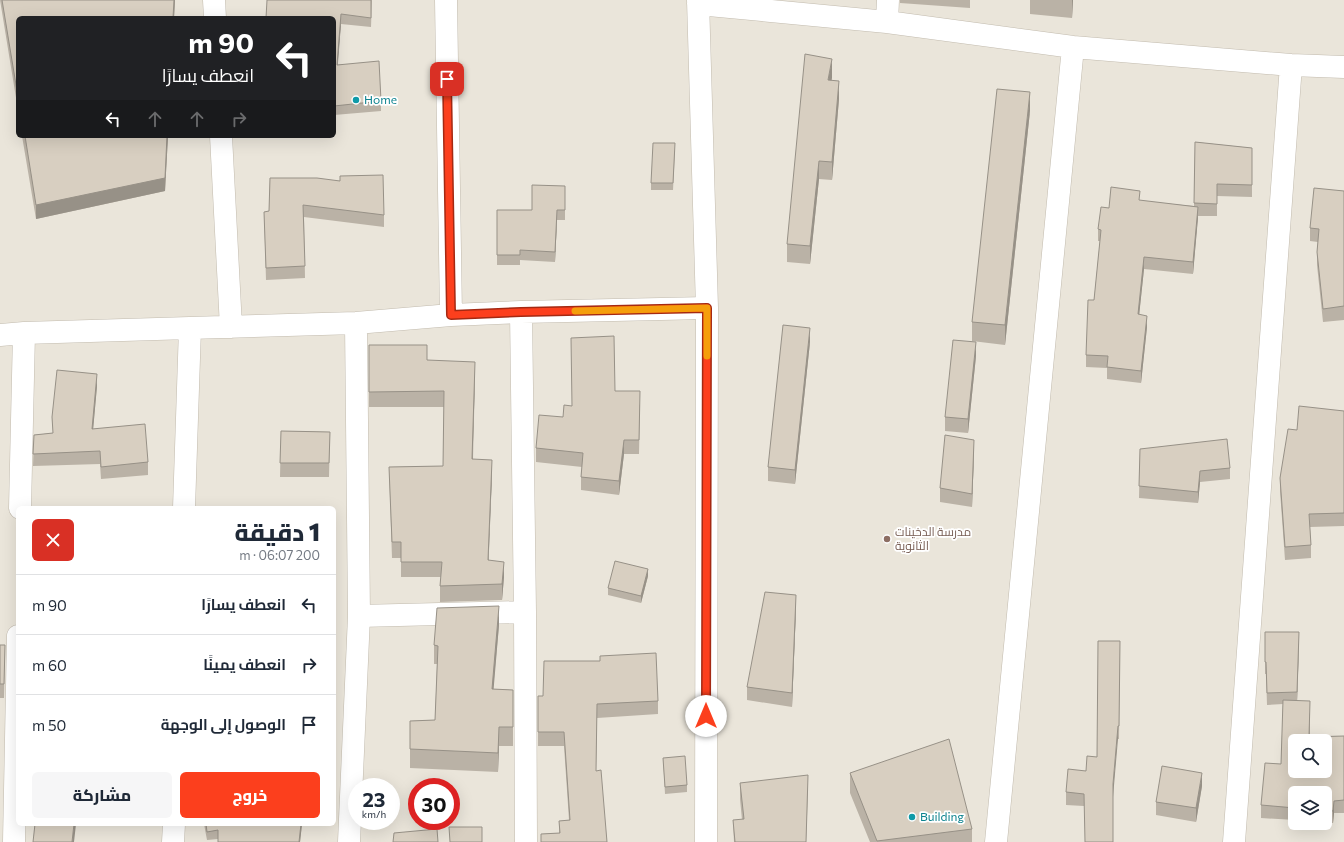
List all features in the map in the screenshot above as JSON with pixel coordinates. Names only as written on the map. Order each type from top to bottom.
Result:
[{"type":"street","points":[[214,0],[215,16]]},
{"type":"street","points":[[446,0],[451,315]]},
{"type":"street","points":[[887,22],[888,0]]},
{"type":"street","points":[[706,842],[707,308],[698,2],[887,22],[1074,47],[1291,65],[1344,67]]},
{"type":"street","points":[[996,842],[1074,47]]},
{"type":"street","points":[[1234,842],[1291,65]]},
{"type":"street","points":[[221,138],[231,327]]},
{"type":"street","points":[[0,335],[356,322],[451,315],[521,312],[707,308]]},
{"type":"street","points":[[521,312],[526,842]]},
{"type":"street","points":[[349,842],[359,616],[356,322]]},
{"type":"street","points":[[184,506],[190,328]]},
{"type":"street","points":[[20,506],[24,333]]},
{"type":"street","points":[[359,616],[525,612]]},
{"type":"street","points":[[14,842],[16,739]]},
{"type":"street","points":[[173,842],[174,826]]},
{"type":"shaded area","points":[[0,0],[1344,0],[1344,842],[0,842]]},
{"type":"building","points":[[2,0],[174,0],[173,16],[16,16],[16,85]]},
{"type":"building","points":[[267,0],[371,0],[371,18],[341,14],[337,65],[379,61],[381,101],[336,106],[336,16],[266,16]]},
{"type":"building","points":[[805,54],[832,59],[828,80],[839,81],[832,162],[819,161],[810,246],[787,244]]},
{"type":"building","points":[[997,89],[1030,92],[1005,325],[972,322]]},
{"type":"building","points":[[25,138],[167,138],[165,178],[36,205]]},
{"type":"building","points":[[1195,142],[1252,148],[1252,185],[1217,184],[1217,204],[1194,203]]},
{"type":"building","points":[[653,143],[675,143],[673,183],[651,183]]},
{"type":"building","points":[[383,175],[384,215],[303,205],[305,266],[266,268],[264,212],[269,211],[270,178],[317,178],[340,181],[340,176]]},
{"type":"building","points":[[532,185],[565,186],[565,210],[557,210],[555,252],[520,250],[520,255],[497,255],[497,210],[532,210]]},
{"type":"building","points":[[1111,187],[1140,191],[1139,200],[1198,207],[1193,262],[1144,257],[1138,314],[1147,316],[1141,371],[1107,367],[1108,356],[1086,355],[1088,300],[1094,300],[1101,230],[1098,229],[1101,207],[1109,208]]},
{"type":"building","points":[[1314,188],[1344,191],[1344,306],[1323,309],[1317,252],[1319,229],[1310,228]]},
{"type":"building","points":[[783,325],[810,328],[795,470],[768,467]]},
{"type":"building","points":[[614,336],[615,391],[640,391],[639,440],[624,440],[619,481],[581,477],[583,453],[536,448],[539,415],[563,417],[564,405],[572,406],[571,338]]},
{"type":"building","points":[[953,340],[976,342],[968,419],[945,417]]},
{"type":"building","points":[[369,345],[427,345],[427,360],[475,362],[472,459],[492,460],[488,560],[504,562],[502,584],[440,586],[442,562],[401,562],[401,542],[392,542],[389,467],[443,466],[444,391],[369,392]]},
{"type":"building","points":[[57,370],[97,374],[92,429],[145,424],[148,462],[101,467],[100,451],[33,454],[34,435],[53,433],[52,417]]},
{"type":"building","points":[[1299,406],[1344,411],[1344,513],[1309,514],[1311,545],[1285,547],[1280,478],[1288,429],[1297,430]]},
{"type":"building","points":[[281,431],[330,432],[329,463],[280,463]]},
{"type":"building","points":[[945,435],[974,440],[972,494],[940,488]]},
{"type":"building","points":[[1227,439],[1230,468],[1200,471],[1198,492],[1139,486],[1140,449]]},
{"type":"building","points":[[615,561],[648,569],[641,596],[608,588]]},
{"type":"building","points":[[765,592],[796,595],[792,693],[747,687]]},
{"type":"building","points":[[499,606],[492,689],[513,690],[513,727],[499,727],[498,753],[410,749],[410,721],[435,720],[438,646],[434,645],[437,608]]},
{"type":"building","points":[[1265,632],[1299,632],[1297,692],[1267,693]]},
{"type":"building","points":[[1098,641],[1120,641],[1119,726],[1113,784],[1113,842],[1085,842],[1084,794],[1066,792],[1068,769],[1086,771],[1087,756],[1097,757]]},
{"type":"building","points":[[0,645],[5,645],[4,684],[0,684]]},
{"type":"building","points":[[656,653],[658,701],[597,704],[596,771],[601,770],[607,842],[541,842],[541,834],[560,833],[559,821],[570,820],[564,732],[538,732],[538,696],[543,696],[544,661],[600,661],[600,656]]},
{"type":"building","points":[[1283,700],[1310,701],[1309,734],[1288,734],[1288,778],[1332,778],[1332,736],[1344,736],[1344,800],[1334,801],[1332,811],[1332,786],[1288,786],[1288,807],[1261,805],[1265,763],[1281,764]]},
{"type":"building","name":"Building","points":[[949,739],[972,829],[877,841],[850,773]]},
{"type":"building","points":[[685,756],[687,785],[665,787],[663,758]]},
{"type":"building","points":[[1162,766],[1202,773],[1196,808],[1156,802]]},
{"type":"building","points":[[808,775],[806,842],[735,842],[733,820],[744,819],[740,783]]},
{"type":"building","points":[[35,826],[74,826],[72,842],[33,842]]},
{"type":"building","points":[[206,826],[301,826],[299,842],[218,842],[218,830],[207,832]]},
{"type":"building","points":[[460,827],[482,827],[482,842],[450,842],[449,830],[460,830]]},
{"type":"building","points":[[437,830],[438,842],[393,842],[394,833]]},
{"type":"slow traffic","points":[[575,311],[707,308],[707,356]]},
{"type":"place","name":"Home","points":[[356,100]]},
{"type":"place","name":"مدرسة الدخينات الثانوية","points":[[887,539]]},
{"type":"place","name":"Building","points":[[912,817]]},
{"type":"route","points":[[447,79],[451,315],[707,308],[706,716]]}]
